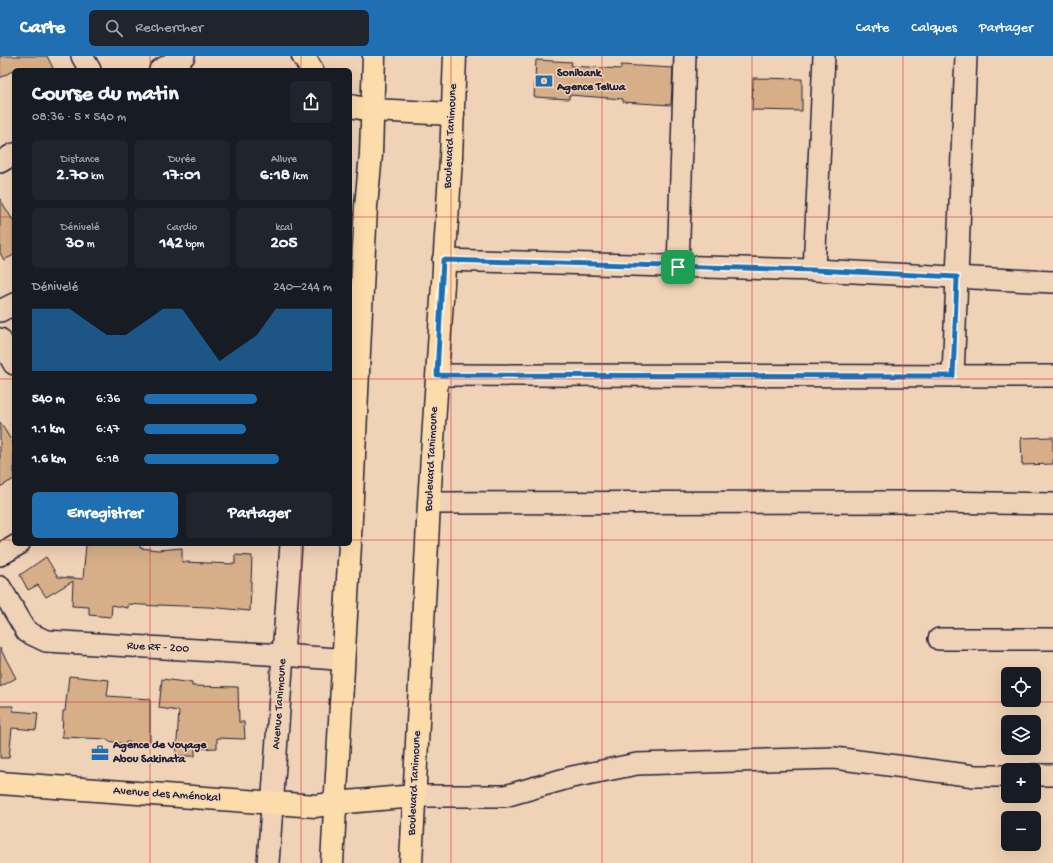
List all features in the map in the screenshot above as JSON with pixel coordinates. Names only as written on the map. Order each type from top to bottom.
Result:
[{"type":"main road","points":[[303,56],[311,68]]},
{"type":"main road","points":[[352,492],[366,206],[371,154],[374,56]]},
{"type":"main road","name":"Boulevard Tanimoune","points":[[411,863],[429,503],[453,114],[455,56]]},
{"type":"main road","points":[[352,106],[372,110],[453,114]]},
{"type":"main road","points":[[332,863],[334,803],[349,546]]},
{"type":"main road","name":"Avenue des Aménokal","points":[[0,784],[316,806],[415,796]]},
{"type":"street","points":[[82,56],[89,68]]},
{"type":"street","points":[[163,68],[184,56]]},
{"type":"street","points":[[678,267],[685,56]]},
{"type":"street","points":[[814,270],[824,56]]},
{"type":"street","points":[[953,376],[966,56]]},
{"type":"street","points":[[0,162],[12,155]]},
{"type":"street","points":[[443,260],[814,270],[1053,282]]},
{"type":"street","points":[[0,312],[12,305]]},
{"type":"street","points":[[0,339],[12,360]]},
{"type":"street","points":[[437,375],[1053,376]]},
{"type":"street","points":[[429,503],[936,502],[1053,504]]},
{"type":"street","points":[[0,555],[16,546]]},
{"type":"street","name":"Avenue Tanimoune","points":[[268,863],[291,546]]},
{"type":"street","name":"Rue RF - 200","points":[[0,587],[27,632],[46,641],[283,654],[336,659],[343,658]]},
{"type":"street","points":[[939,639],[1053,639]]},
{"type":"street","points":[[415,796],[505,796],[572,778],[637,764],[834,758],[975,776],[1001,776]]},
{"type":"street","points":[[1041,776],[1053,775]]},
{"type":"building","points":[[0,56],[47,56],[53,68],[12,68],[12,71],[0,78]]},
{"type":"building","points":[[536,60],[572,62],[571,66],[621,69],[621,65],[673,68],[671,105],[623,102],[623,99],[569,95],[569,99],[534,97]]},
{"type":"building","points":[[753,78],[802,79],[802,111],[752,110]]},
{"type":"building","points":[[0,199],[12,219],[12,256],[4,260],[0,253]]},
{"type":"building","points":[[0,422],[12,442],[12,480],[0,487]]},
{"type":"building","points":[[1053,437],[1053,464],[1022,465],[1021,438]]},
{"type":"building","points":[[86,546],[140,546],[140,548],[158,550],[182,548],[182,562],[235,564],[235,555],[252,556],[250,611],[209,607],[128,604],[128,608],[112,605],[111,617],[89,615],[89,607],[72,606],[73,581],[46,597],[38,585],[28,590],[20,575],[46,557],[58,577],[83,579]]},
{"type":"building","points":[[0,648],[16,678],[0,687]]},
{"type":"building","points":[[69,676],[109,680],[107,696],[150,699],[150,744],[126,742],[126,744],[108,741],[107,739],[62,737],[63,711],[65,711]]},
{"type":"building","points":[[162,679],[192,683],[192,686],[238,687],[239,722],[244,722],[245,739],[217,738],[217,748],[195,749],[195,756],[176,756],[179,711],[159,708]]},
{"type":"building","points":[[0,706],[13,706],[13,711],[38,713],[36,730],[12,728],[9,758],[0,758]]},
{"type":"place","name":"Sonibank Agence Telwa","points":[[544,81]]},
{"type":"place","name":"Agence de Voyage Abou Sakinata","points":[[100,753]]},
{"type":"route","points":[[443,260],[678,267],[814,270],[957,277],[953,376],[437,375],[443,260]]}]
